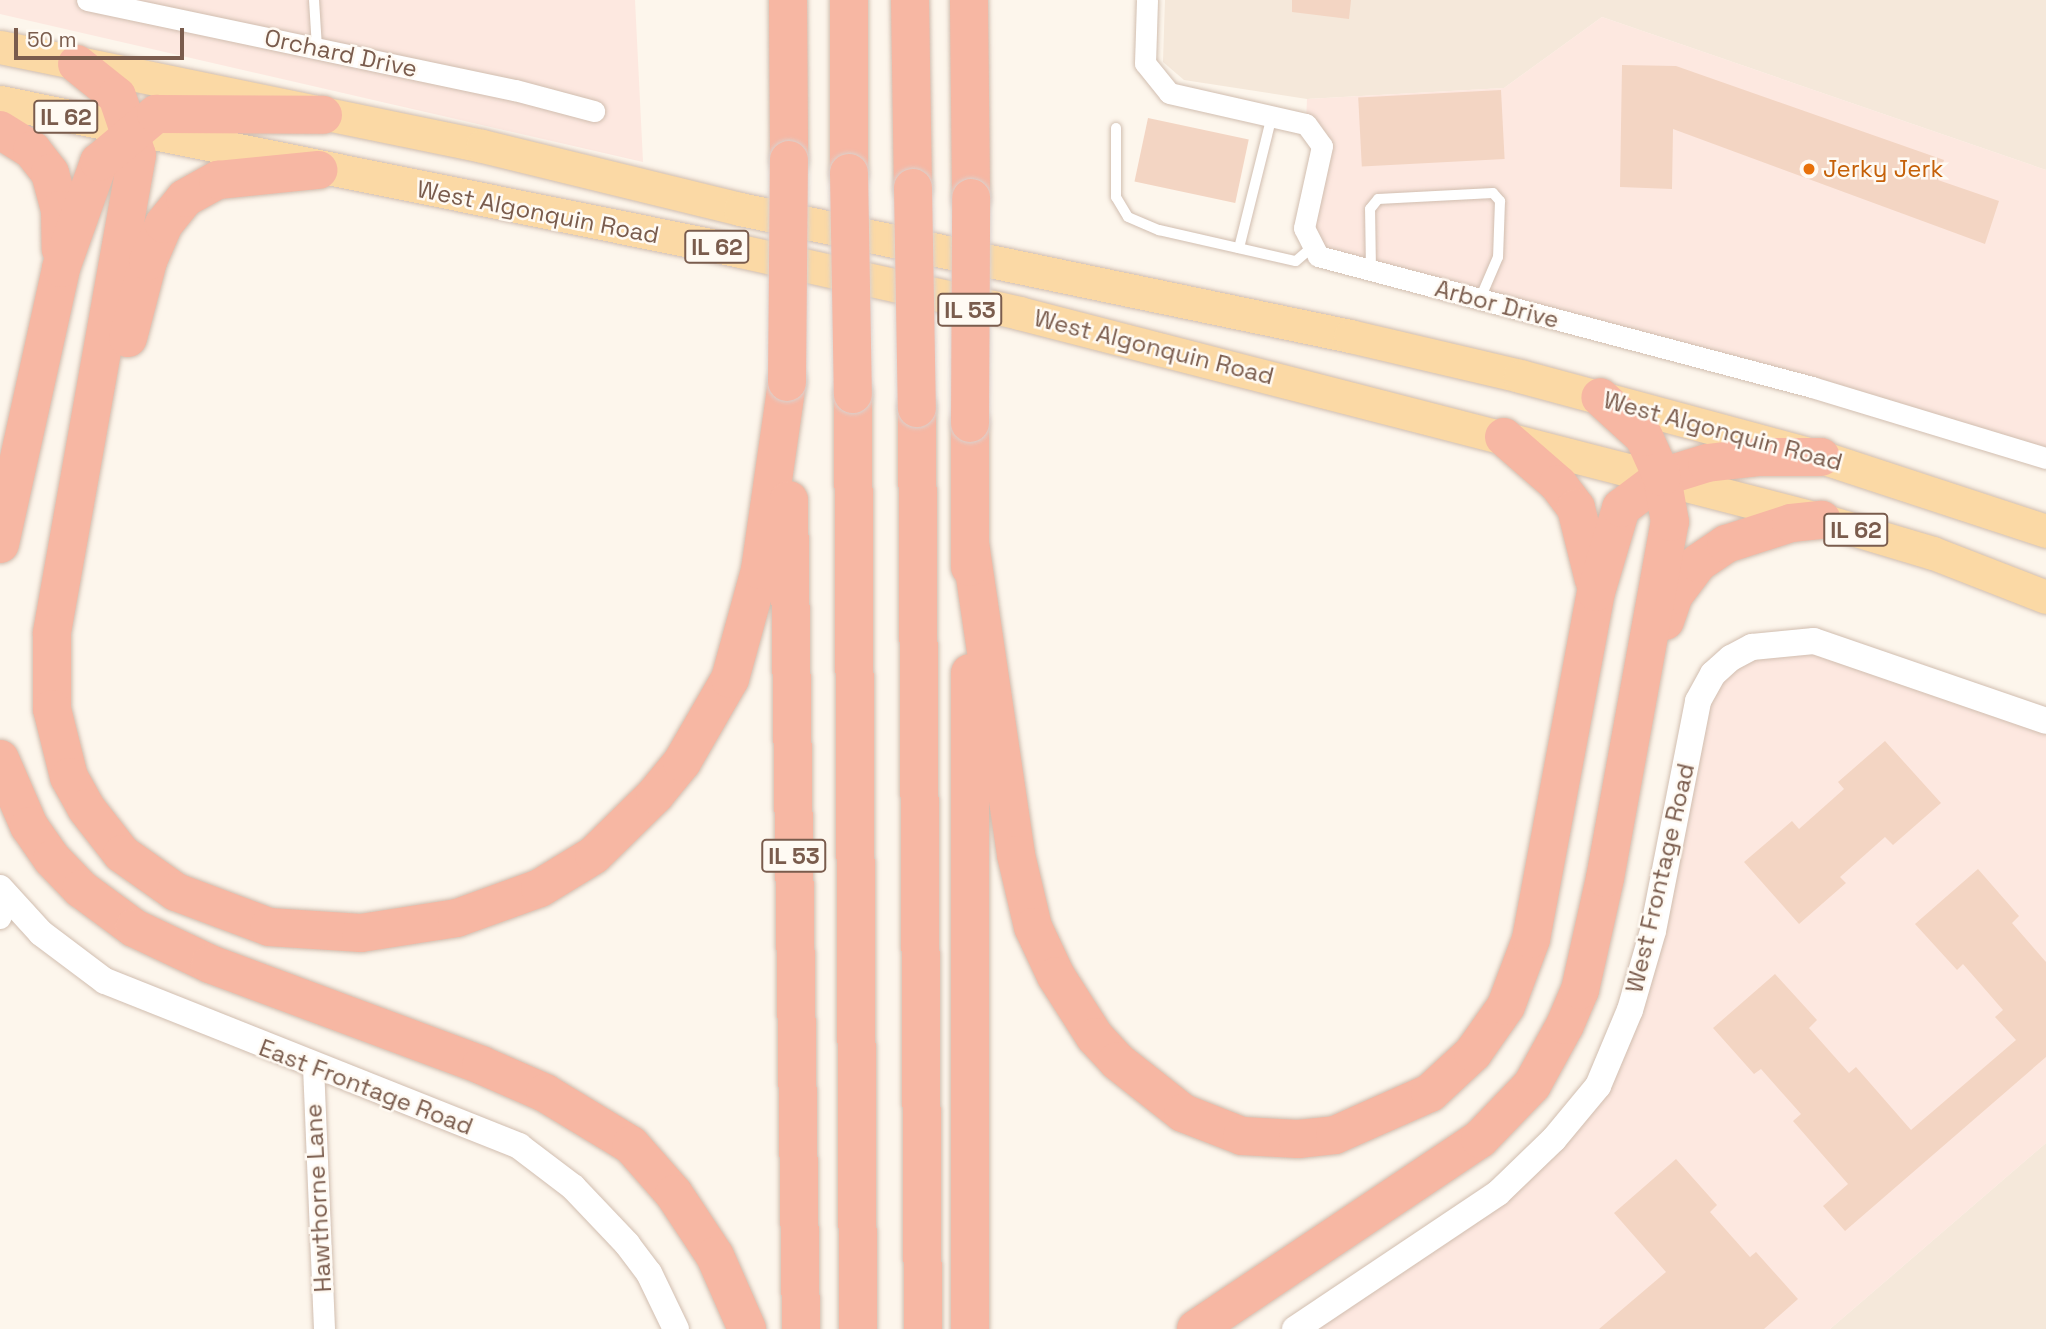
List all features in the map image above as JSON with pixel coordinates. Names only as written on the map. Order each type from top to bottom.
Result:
[{"type":"highway","name":"IL 53","points":[[788,0],[787,382],[801,1329]]},
{"type":"highway","name":"IL 53","points":[[849,0],[858,1329]]},
{"type":"highway","name":"IL 53","points":[[910,0],[923,1329]]},
{"type":"highway","name":"IL 53","points":[[969,0],[970,1329]]},
{"type":"highway","points":[[77,64],[117,96],[137,155],[89,407],[76,514],[52,634],[49,676],[57,739],[69,777],[101,828],[122,854],[176,892],[247,921],[309,933],[417,927],[498,904],[570,872],[624,828],[682,762],[715,709],[743,639],[760,570],[787,382]]},
{"type":"highway","points":[[0,544],[61,268],[89,180],[110,149],[156,114],[323,115]]},
{"type":"highway","points":[[0,130],[32,150],[50,173],[60,210],[61,268]]},
{"type":"highway","points":[[76,514],[111,422],[148,261],[174,208],[218,180],[319,170]]},
{"type":"highway","points":[[1196,1329],[1452,1160],[1509,1114],[1532,1085],[1580,990],[1640,692],[1670,522],[1662,477],[1644,437],[1600,397]]},
{"type":"highway","points":[[1504,437],[1558,484],[1576,508],[1586,536],[1596,592]]},
{"type":"highway","points":[[970,542],[1016,855],[1033,927],[1056,976],[1094,1037],[1159,1097],[1214,1129],[1273,1140],[1335,1135],[1401,1110],[1456,1072],[1492,1029],[1529,948],[1596,592],[1621,508],[1662,477],[1707,463],[1758,457],[1821,457]]},
{"type":"highway","points":[[1640,692],[1674,595],[1698,563],[1745,535],[1822,520]]},
{"type":"highway","points":[[0,760],[30,826],[52,859],[81,889],[134,928],[210,964],[481,1065],[545,1093],[631,1145],[674,1194],[715,1256],[747,1329]]},
{"type":"main road","name":"West Algonquin Road","points":[[0,47],[482,146],[740,209],[1350,336],[1600,397],[1821,457],[2046,531]]},
{"type":"main road","name":"West Algonquin Road","points":[[0,102],[319,170],[740,251],[1019,313],[1822,520],[1933,553],[2046,597]]},
{"type":"street","name":"Orchard Drive","points":[[87,0],[158,7],[317,48],[515,89],[594,111]]},
{"type":"street","points":[[1147,0],[1145,63],[1168,93],[1306,124],[1322,146],[1304,228],[1313,246]]},
{"type":"street","name":"Arbor Drive","points":[[1313,246],[1318,256],[1812,387],[2046,458]]},
{"type":"street","name":"West Frontage Road","points":[[1295,1329],[1498,1193],[1553,1139],[1598,1086],[1630,1010],[1653,931],[1698,701],[1713,674],[1731,658],[1771,643],[1814,642],[2046,721]]},
{"type":"street","name":"East Frontage Road","points":[[3,902],[51,942],[105,981],[519,1146],[599,1212],[627,1244],[649,1273],[676,1329]]},
{"type":"street","name":"Hawthorne Lane","points":[[313,1066],[324,1329]]},
{"type":"lane","points":[[314,0],[317,48]]},
{"type":"lane","points":[[1239,248],[1272,116]]},
{"type":"lane","points":[[1116,128],[1116,197],[1128,217],[1159,230],[1296,261],[1313,246]]},
{"type":"lane","points":[[1370,270],[1370,209],[1378,199],[1493,193],[1500,201],[1498,257],[1480,299]]},
{"type":"shaded area","points":[[0,0],[635,0],[643,162],[0,14]]},
{"type":"shaded area","points":[[1165,0],[2046,0],[2046,170],[1602,17],[1504,88],[1307,99],[1184,80],[1163,62]]},
{"type":"shaded area","points":[[1602,17],[2046,170],[2046,458],[1318,256],[1304,228],[1322,147],[1306,124],[1307,99],[1504,88]]},
{"type":"shaded area","points":[[1781,641],[2046,721],[2046,1143],[1830,1329],[1295,1329],[1498,1193],[1598,1086],[1713,674]]},
{"type":"shaded area","points":[[2046,1143],[2046,1329],[1830,1329]]},
{"type":"building","points":[[1292,0],[1351,0],[1349,19],[1292,12]]},
{"type":"building","points":[[1622,65],[1676,66],[1944,160],[1938,180],[1999,201],[1985,244],[1673,129],[1672,189],[1620,187]]},
{"type":"building","points":[[1501,90],[1505,159],[1362,166],[1358,97]]},
{"type":"building","points":[[1148,118],[1249,139],[1235,203],[1134,182]]},
{"type":"building","points":[[1885,741],[1941,803],[1893,845],[1885,837],[1840,877],[1846,883],[1799,924],[1744,862],[1792,821],[1799,829],[1844,789],[1838,782]]},
{"type":"building","points":[[1978,869],[2019,916],[2012,923],[2046,962],[2046,1057],[1845,1231],[1823,1206],[1848,1184],[1793,1121],[1801,1114],[1761,1069],[1754,1074],[1713,1028],[1775,974],[1817,1020],[1809,1028],[1849,1073],[1856,1067],[1911,1130],[2016,1040],[1995,1017],[2003,1010],[1963,964],[1957,970],[1915,924]]},
{"type":"building","points":[[1676,1159],[1717,1205],[1710,1212],[1750,1257],[1756,1252],[1798,1299],[1764,1329],[1599,1329],[1666,1272],[1614,1213]]},
{"type":"place","name":"Jerky Jerk","points":[[1809,169]]}]
